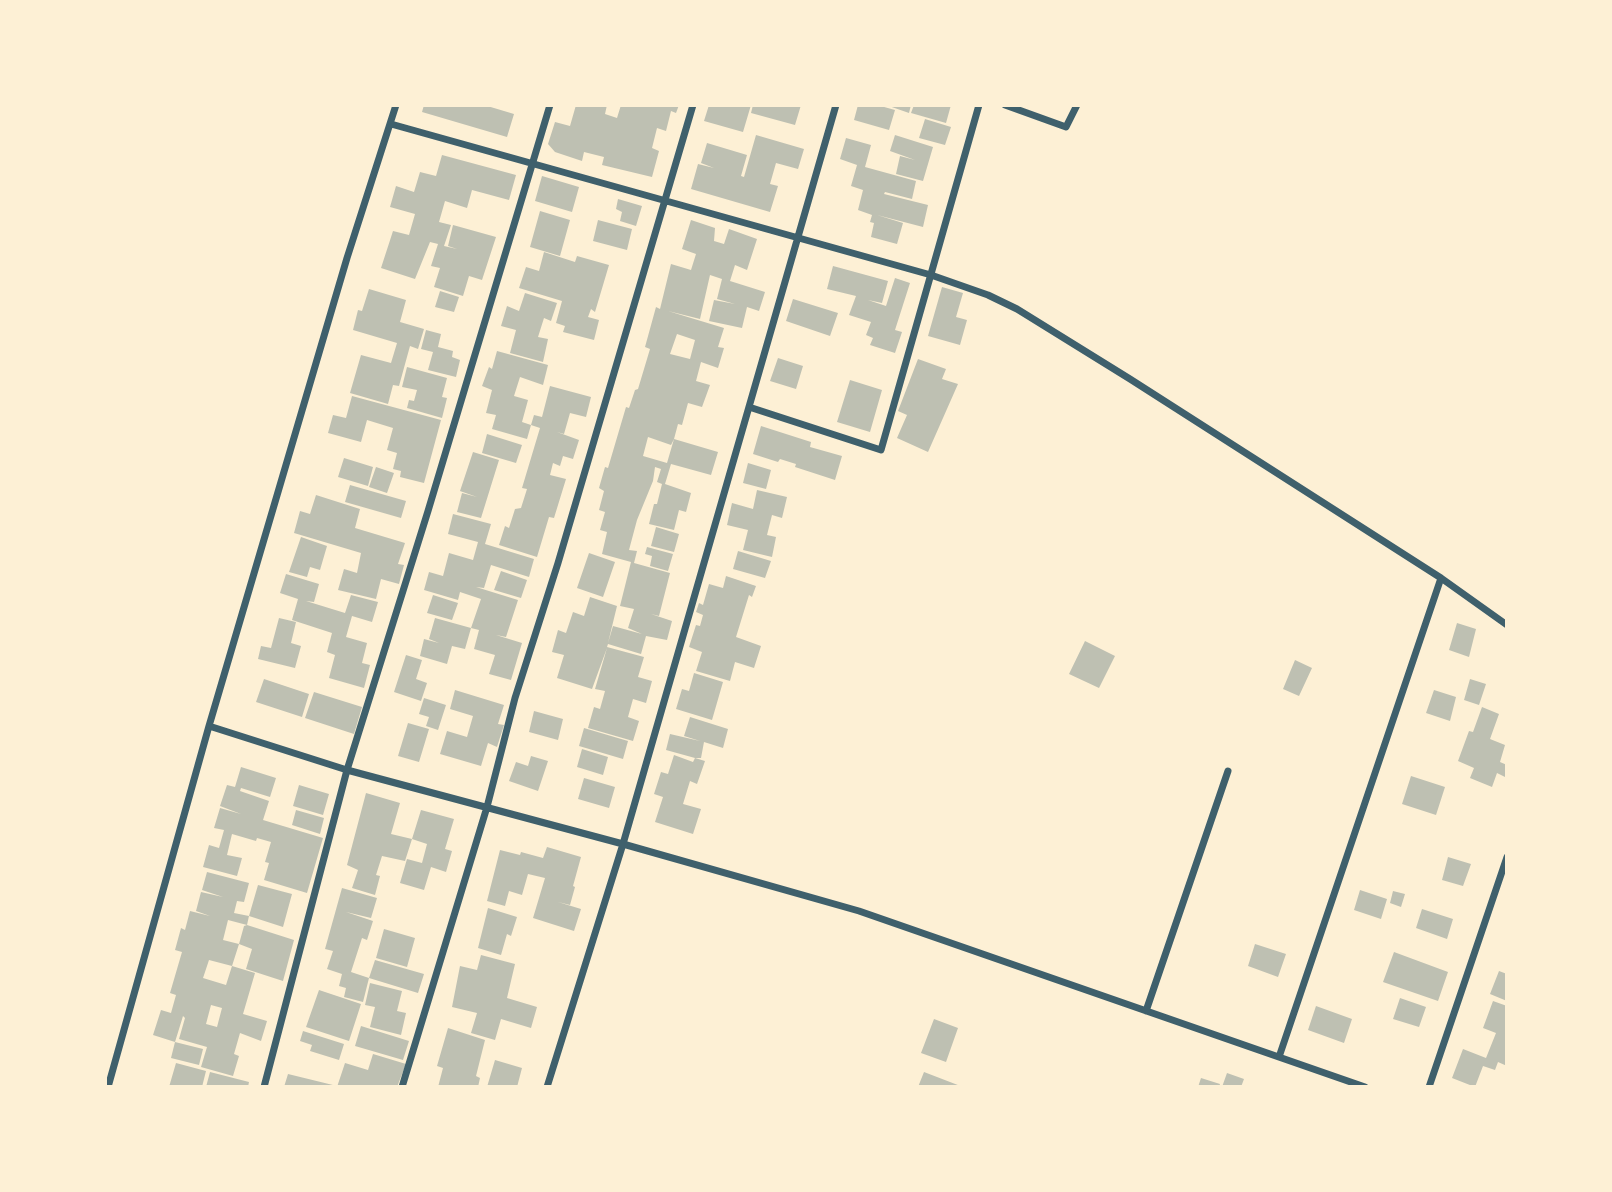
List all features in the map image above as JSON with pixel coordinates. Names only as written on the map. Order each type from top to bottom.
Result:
[{"type":"street","points":[[108,1087],[209,726],[343,271],[396,105]]},
{"type":"street","points":[[264,1087],[348,769],[550,105]]},
{"type":"street","points":[[402,1087],[693,105]]},
{"type":"street","points":[[547,1087],[623,844],[836,105]]},
{"type":"street","points":[[749,407],[881,450],[979,105]]},
{"type":"street","points":[[1005,105],[1066,127],[1077,105]]},
{"type":"street","points":[[391,124],[931,275],[988,295],[1017,309],[1130,379],[1441,578],[1507,625]]},
{"type":"street","points":[[1279,1057],[1441,578]]},
{"type":"street","points":[[209,726],[348,769],[859,911],[1365,1087]]},
{"type":"street","points":[[1146,1011],[1228,771]]},
{"type":"street","points":[[1429,1087],[1507,857]]},
{"type":"building","points":[[424,105],[484,105],[514,114],[507,137],[422,112]]},
{"type":"building","points":[[576,105],[607,105],[605,114],[617,118],[621,105],[679,105],[676,113],[671,111],[666,131],[657,128],[652,148],[659,151],[652,177],[602,165],[604,157],[584,152],[582,161],[555,152],[548,144],[555,122],[570,126]]},
{"type":"building","points":[[709,105],[751,105],[743,132],[704,121]]},
{"type":"building","points":[[753,105],[801,105],[795,125],[751,113]]},
{"type":"building","points":[[858,105],[877,105],[895,110],[889,130],[854,120]]},
{"type":"building","points":[[886,105],[911,105],[909,113]]},
{"type":"building","points":[[914,105],[951,105],[946,123],[911,113]]},
{"type":"building","points":[[925,119],[951,127],[945,145],[919,138]]},
{"type":"building","points":[[756,135],[804,149],[798,169],[776,163],[770,184],[778,186],[770,212],[691,189],[698,164],[714,168],[701,163],[707,143],[747,155],[741,176],[744,177]]},
{"type":"building","points":[[895,135],[933,147],[923,181],[896,174],[900,156],[915,160],[890,151]]},
{"type":"building","points":[[846,138],[871,145],[865,167],[916,181],[912,199],[885,192],[884,194],[928,205],[923,227],[877,215],[903,223],[897,244],[871,237],[874,223],[870,222],[872,215],[858,210],[863,190],[851,186],[857,165],[840,159]]},
{"type":"building","points":[[442,155],[516,175],[509,200],[472,190],[467,208],[445,201],[439,222],[451,225],[444,246],[457,249],[448,246],[453,225],[496,237],[482,280],[469,276],[463,296],[434,287],[440,268],[431,266],[438,244],[430,242],[415,279],[381,268],[393,231],[409,235],[415,214],[390,207],[396,186],[414,192],[420,172],[436,176]]},
{"type":"building","points":[[542,176],[579,187],[572,212],[535,201]]},
{"type":"building","points":[[618,199],[642,206],[636,226],[620,221],[622,212],[616,209]]},
{"type":"building","points":[[540,211],[570,220],[560,256],[530,247]]},
{"type":"building","points":[[598,220],[632,229],[627,250],[593,241]]},
{"type":"building","points":[[691,220],[715,228],[714,241],[724,244],[729,229],[757,239],[747,270],[735,265],[730,281],[765,292],[759,311],[747,307],[742,328],[709,321],[714,300],[735,304],[717,299],[722,279],[710,275],[700,319],[668,311],[724,328],[718,347],[724,348],[718,368],[701,362],[696,381],[710,385],[702,407],[688,403],[682,425],[678,424],[674,439],[718,452],[711,475],[671,464],[665,484],[691,493],[686,512],[679,510],[674,530],[649,524],[662,484],[657,482],[661,469],[655,467],[653,481],[637,520],[629,550],[637,551],[634,563],[670,573],[659,616],[651,614],[672,621],[667,640],[646,636],[641,654],[608,644],[607,647],[644,657],[638,677],[652,681],[646,703],[633,699],[628,717],[639,721],[633,741],[588,728],[594,707],[600,709],[605,691],[595,689],[607,648],[592,689],[557,678],[564,655],[552,652],[558,630],[566,633],[573,612],[584,616],[590,597],[617,606],[608,643],[613,626],[642,634],[628,628],[634,609],[620,606],[631,562],[602,554],[607,532],[600,530],[605,512],[599,510],[604,491],[599,488],[605,467],[608,468],[626,407],[629,408],[635,390],[638,389],[650,349],[645,347],[656,307],[660,309],[671,264],[691,270],[696,254],[682,249]],"holes":[[[677,334],[695,340],[690,359],[670,354]],[[648,437],[671,445],[674,439],[667,463],[643,456]]]},
{"type":"building","points":[[544,252],[575,262],[577,256],[609,265],[595,312],[591,309],[588,317],[599,320],[594,340],[563,332],[565,326],[556,323],[562,301],[519,288],[526,267],[539,271]]},
{"type":"building","points":[[833,266],[888,281],[882,303],[868,300],[886,306],[895,278],[910,283],[895,330],[902,332],[895,353],[870,345],[873,338],[866,335],[871,322],[849,315],[856,296],[827,289]]},
{"type":"building","points":[[942,287],[963,293],[956,317],[967,320],[960,345],[928,336]]},
{"type":"building","points":[[369,289],[406,300],[400,322],[424,329],[418,349],[410,346],[399,386],[393,385],[388,404],[350,393],[361,355],[391,363],[397,343],[353,330],[358,310],[362,311]]},
{"type":"building","points":[[440,291],[459,297],[454,312],[435,307]]},
{"type":"building","points":[[525,293],[557,303],[551,321],[544,318],[538,337],[548,339],[543,362],[510,353],[516,330],[501,326],[507,306],[519,311]]},
{"type":"building","points":[[793,299],[838,313],[830,336],[786,321]]},
{"type":"building","points":[[426,330],[441,334],[438,347],[453,351],[452,357],[460,360],[456,377],[428,370],[433,352],[421,349]]},
{"type":"building","points":[[497,351],[548,365],[543,385],[520,377],[514,396],[528,400],[522,422],[531,425],[527,439],[492,429],[496,415],[486,413],[492,390],[482,386],[489,367],[492,369]]},
{"type":"building","points":[[778,358],[803,366],[796,389],[770,381]]},
{"type":"building","points":[[918,359],[946,369],[942,379],[958,384],[928,452],[897,438],[907,415],[898,411]]},
{"type":"building","points":[[407,367],[447,378],[442,397],[447,398],[442,418],[407,408],[409,400],[414,401],[417,390],[402,387]]},
{"type":"building","points":[[850,380],[882,390],[870,432],[837,422]]},
{"type":"building","points":[[550,386],[591,397],[586,417],[570,413],[564,434],[557,432],[579,440],[573,459],[563,456],[560,466],[553,463],[550,475],[566,479],[554,518],[549,517],[537,557],[499,545],[505,526],[509,528],[515,509],[521,508],[527,489],[522,488],[540,428],[531,425],[534,415],[542,417]]},
{"type":"building","points":[[352,396],[441,420],[424,483],[400,477],[401,471],[393,469],[397,453],[387,450],[393,428],[367,420],[361,442],[328,433],[333,415],[346,418]]},
{"type":"building","points":[[761,426],[811,442],[810,447],[842,456],[835,480],[795,467],[796,464],[780,459],[778,462],[753,454]]},
{"type":"building","points":[[487,434],[522,445],[516,463],[482,453]]},
{"type":"building","points":[[473,452],[499,460],[481,518],[457,512],[462,493],[477,497],[460,491]]},
{"type":"building","points":[[344,458],[373,467],[368,486],[338,477]]},
{"type":"building","points":[[748,463],[771,470],[766,489],[743,483]]},
{"type":"building","points":[[376,467],[394,473],[387,493],[369,487]]},
{"type":"building","points":[[350,485],[406,501],[401,518],[345,502]]},
{"type":"building","points":[[757,490],[787,497],[782,518],[772,515],[767,535],[776,537],[772,557],[743,550],[748,530],[727,525],[732,503],[753,509]]},
{"type":"building","points":[[316,495],[360,509],[355,528],[405,543],[398,564],[404,565],[399,584],[381,579],[376,599],[338,590],[344,569],[357,573],[361,553],[294,533],[300,511],[310,514]]},
{"type":"building","points":[[453,514],[491,524],[485,544],[534,559],[529,577],[491,565],[484,588],[476,587],[518,600],[506,637],[496,635],[522,643],[511,680],[489,674],[495,655],[474,649],[479,630],[471,628],[481,599],[460,592],[458,600],[424,590],[429,572],[443,576],[449,553],[473,560],[478,542],[448,534]]},
{"type":"building","points":[[656,527],[679,534],[674,552],[651,546]]},
{"type":"building","points":[[301,537],[327,546],[320,570],[310,567],[307,577],[289,572]]},
{"type":"building","points":[[647,547],[673,554],[668,571],[650,566],[652,556],[645,554]]},
{"type":"building","points":[[738,551],[771,561],[765,578],[733,569]]},
{"type":"building","points":[[589,553],[615,562],[603,597],[577,588]]},
{"type":"building","points":[[501,571],[527,580],[521,598],[494,590]]},
{"type":"building","points":[[286,574],[319,584],[314,602],[306,601],[345,613],[351,595],[378,602],[372,622],[352,616],[346,637],[367,643],[362,663],[370,665],[364,688],[329,678],[335,655],[327,652],[332,633],[292,620],[298,599],[280,593]]},
{"type":"building","points":[[726,576],[756,586],[752,597],[749,595],[736,637],[761,646],[754,668],[735,662],[730,681],[696,671],[702,652],[689,647],[696,625],[700,626],[703,615],[696,612],[699,603],[703,605],[709,584],[723,588]]},
{"type":"building","points":[[433,595],[458,603],[452,620],[427,613]]},
{"type":"building","points":[[279,618],[296,622],[291,643],[301,646],[295,668],[258,659],[261,646],[271,648]]},
{"type":"building","points":[[435,618],[471,628],[465,649],[452,646],[447,664],[420,656],[424,639],[439,643],[429,639]]},
{"type":"building","points":[[1457,623],[1476,629],[1469,657],[1449,650]]},
{"type":"building","points":[[1085,641],[1115,656],[1099,688],[1069,674]]},
{"type":"building","points":[[406,655],[422,660],[416,679],[427,683],[421,701],[394,692]]},
{"type":"building","points":[[1295,660],[1312,668],[1299,696],[1283,689]]},
{"type":"building","points":[[694,673],[723,682],[712,720],[676,709],[682,689],[689,691]]},
{"type":"building","points":[[264,679],[309,694],[302,717],[256,702]]},
{"type":"building","points":[[1470,679],[1486,684],[1479,705],[1464,700]]},
{"type":"building","points":[[455,690],[504,705],[498,724],[504,725],[497,747],[488,743],[481,766],[440,754],[447,731],[467,737],[473,716],[450,709]]},
{"type":"building","points":[[1434,690],[1456,697],[1450,721],[1426,713]]},
{"type":"building","points":[[314,692],[362,707],[354,734],[305,718]]},
{"type":"building","points":[[424,698],[446,705],[438,730],[426,726],[429,717],[419,714]]},
{"type":"building","points":[[1482,707],[1499,714],[1490,739],[1505,745],[1500,762],[1507,765],[1507,778],[1497,773],[1492,787],[1470,778],[1474,768],[1458,761],[1469,731],[1473,732]]},
{"type":"building","points":[[534,711],[563,719],[558,740],[529,732]]},
{"type":"building","points":[[690,717],[728,729],[723,748],[704,742],[701,758],[666,750],[670,734],[700,741],[684,736]]},
{"type":"building","points":[[408,723],[429,729],[419,762],[398,756]]},
{"type":"building","points":[[584,728],[628,741],[623,759],[579,746]]},
{"type":"building","points":[[582,749],[608,757],[603,775],[577,767]]},
{"type":"building","points":[[674,755],[693,762],[695,758],[705,761],[697,784],[690,781],[683,804],[701,809],[693,834],[655,822],[663,797],[654,794],[661,772],[668,774]]},
{"type":"building","points":[[531,756],[548,761],[538,791],[509,781],[516,762],[528,766]]},
{"type":"building","points":[[241,767],[276,778],[270,797],[241,788],[240,791],[269,801],[263,820],[323,838],[307,893],[264,880],[269,863],[265,862],[271,842],[257,838],[256,841],[232,834],[227,855],[242,858],[237,876],[203,867],[209,845],[219,848],[224,830],[214,828],[220,808],[241,814],[220,806],[227,785],[235,787]]},
{"type":"building","points":[[1411,776],[1445,787],[1436,815],[1402,804]]},
{"type":"building","points":[[584,778],[615,787],[609,808],[578,799]]},
{"type":"building","points":[[299,785],[329,794],[323,815],[293,806]]},
{"type":"building","points":[[366,793],[400,803],[391,834],[412,839],[405,861],[382,856],[376,875],[380,876],[375,895],[352,888],[358,870],[347,865]]},
{"type":"building","points":[[296,810],[324,818],[320,834],[292,825]]},
{"type":"building","points":[[421,810],[454,819],[445,849],[452,851],[446,872],[431,867],[424,890],[400,883],[407,859],[422,863],[427,844],[412,839]]},
{"type":"building","points":[[547,847],[581,857],[570,905],[558,902],[581,909],[574,931],[533,918],[545,878],[528,874],[522,895],[509,891],[505,906],[487,901],[500,850],[543,858]]},
{"type":"building","points":[[1448,857],[1471,864],[1463,886],[1442,880]]},
{"type":"building","points":[[207,872],[249,883],[244,902],[237,901],[234,913],[249,916],[247,925],[228,920],[223,940],[239,944],[232,966],[255,973],[243,1014],[267,1021],[261,1041],[240,1033],[234,1054],[239,1056],[233,1076],[201,1067],[207,1047],[179,1039],[185,1018],[183,1016],[175,1042],[153,1035],[161,1010],[171,1013],[176,995],[170,993],[182,952],[175,950],[181,928],[185,930],[190,911],[210,916],[196,911],[201,892],[223,897],[202,890]],"holes":[[[209,960],[232,966],[226,985],[203,978]],[[211,1005],[222,1008],[217,1027],[206,1024]]]},
{"type":"building","points":[[258,885],[292,894],[283,927],[249,916]]},
{"type":"building","points":[[342,888],[377,898],[371,918],[346,912],[373,921],[367,940],[362,938],[351,972],[369,978],[363,1002],[344,997],[346,988],[339,986],[342,974],[327,969],[333,951],[325,949]]},
{"type":"building","points":[[1360,890],[1387,899],[1381,919],[1354,910]]},
{"type":"building","points":[[1393,891],[1405,894],[1401,907],[1390,903]]},
{"type":"building","points":[[488,908],[517,917],[511,936],[507,934],[501,955],[478,948]]},
{"type":"building","points":[[1422,909],[1453,919],[1447,939],[1416,928]]},
{"type":"building","points":[[247,925],[294,940],[283,981],[246,969],[252,949],[239,944],[244,926]]},
{"type":"building","points":[[384,929],[415,938],[407,967],[376,958]]},
{"type":"building","points":[[1255,944],[1286,954],[1278,977],[1248,966]]},
{"type":"building","points":[[1394,952],[1448,972],[1438,1001],[1383,982]]},
{"type":"building","points":[[481,955],[515,964],[507,998],[537,1007],[531,1028],[501,1019],[495,1040],[471,1033],[477,1013],[452,1007],[460,966],[477,970]]},
{"type":"building","points":[[375,960],[424,974],[418,993],[369,978]]},
{"type":"building","points":[[1499,971],[1507,974],[1507,1001],[1490,994]]},
{"type":"building","points":[[370,983],[402,991],[397,1011],[406,1013],[401,1035],[370,1027],[375,1007],[365,1005]]},
{"type":"building","points":[[319,990],[361,1004],[349,1041],[306,1027]]},
{"type":"building","points":[[1400,998],[1426,1007],[1419,1027],[1393,1019]]},
{"type":"building","points":[[1493,1001],[1507,1006],[1507,1066],[1498,1062],[1495,1070],[1483,1066],[1475,1087],[1452,1078],[1463,1049],[1486,1058],[1496,1033],[1483,1028]]},
{"type":"building","points":[[1316,1006],[1352,1019],[1344,1043],[1308,1030]]},
{"type":"building","points":[[934,1019],[958,1028],[946,1062],[921,1053]]},
{"type":"building","points":[[361,1026],[409,1041],[403,1060],[355,1046]]},
{"type":"building","points":[[448,1028],[485,1040],[476,1076],[480,1078],[478,1087],[438,1087],[443,1068],[437,1066]]},
{"type":"building","points":[[303,1031],[344,1044],[339,1060],[310,1051],[312,1045],[300,1041]]},
{"type":"building","points":[[175,1042],[203,1049],[199,1065],[171,1058]]},
{"type":"building","points":[[373,1054],[406,1064],[397,1087],[337,1087],[345,1063],[368,1070]]},
{"type":"building","points":[[495,1060],[522,1068],[517,1087],[487,1087]]},
{"type":"building","points":[[176,1063],[206,1071],[202,1087],[169,1087]]},
{"type":"building","points":[[210,1072],[249,1082],[248,1087],[206,1087]]},
{"type":"building","points":[[924,1072],[963,1087],[918,1087]]},
{"type":"building","points":[[1227,1073],[1244,1079],[1241,1087],[1222,1087]]},
{"type":"building","points":[[288,1074],[337,1086],[337,1087],[284,1087]]},
{"type":"building","points":[[1201,1078],[1220,1084],[1219,1087],[1198,1087]]}]
